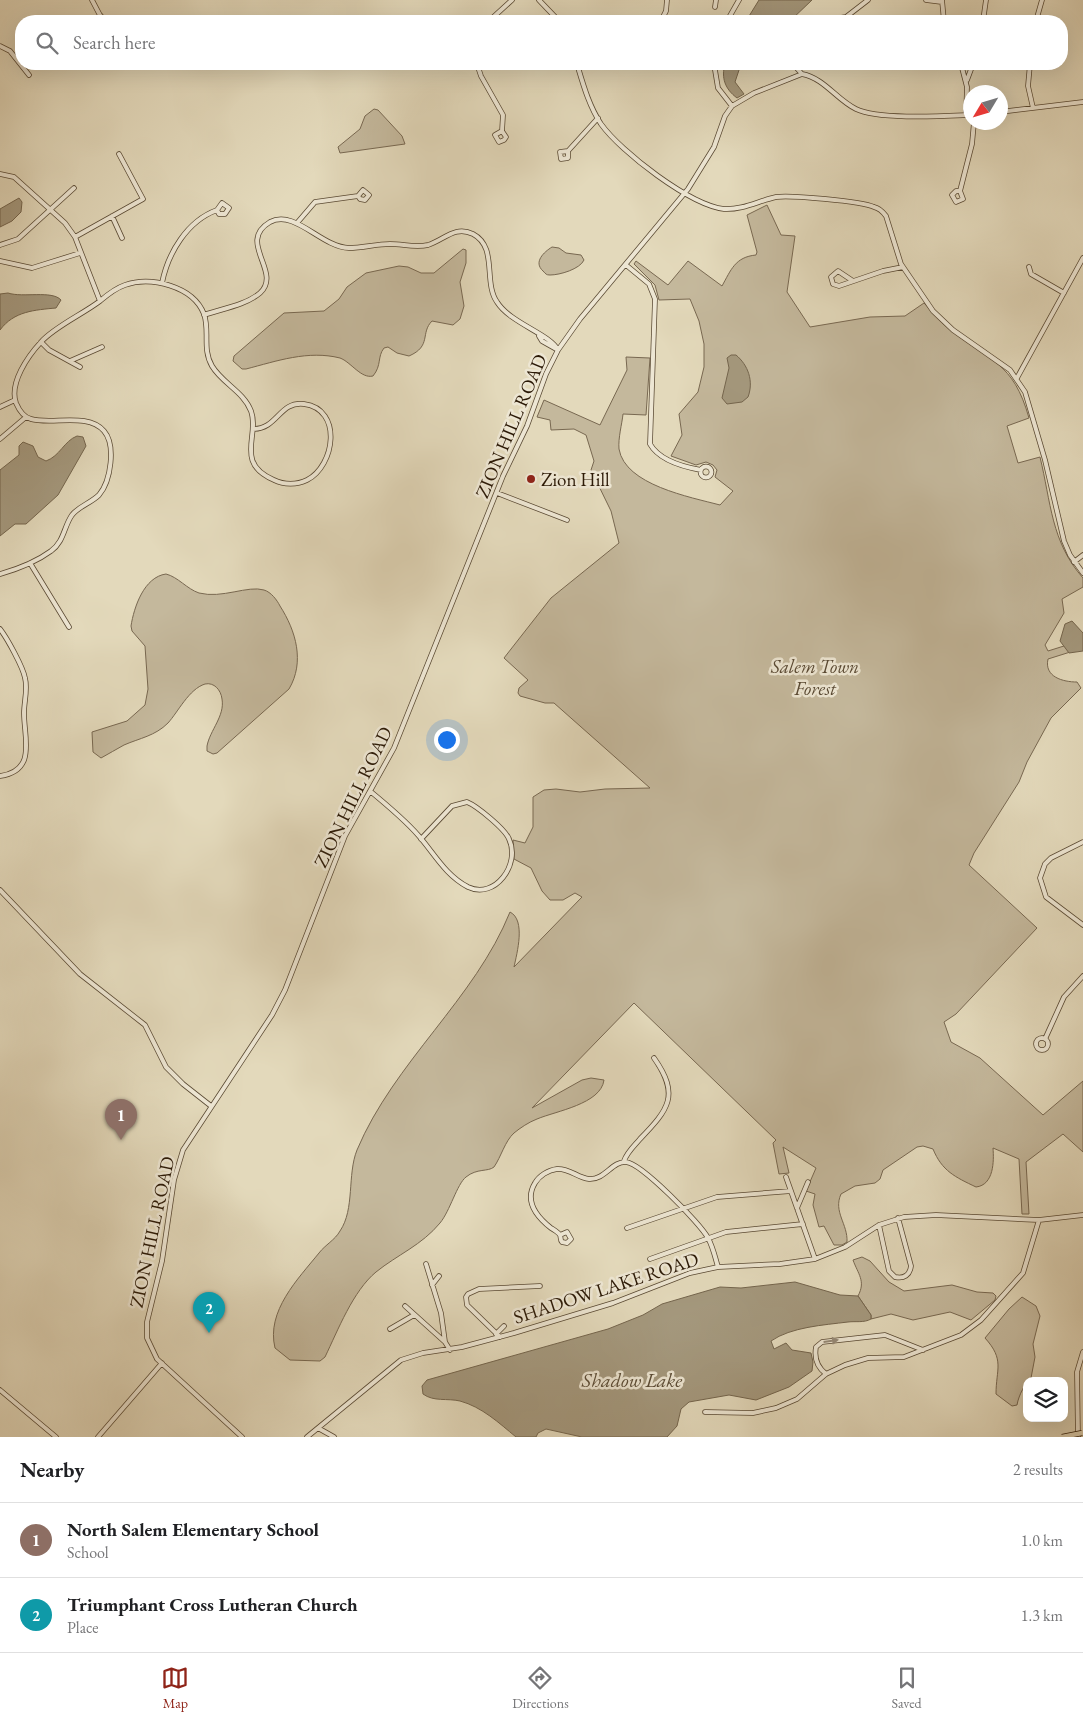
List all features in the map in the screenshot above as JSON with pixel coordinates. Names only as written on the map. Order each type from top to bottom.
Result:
[{"type":"main road","points":[[1062,1437],[1080,1435]]},
{"type":"street","points":[[92,0],[100,15]]},
{"type":"street","points":[[496,15],[512,0]]},
{"type":"street","points":[[539,0],[553,15]]},
{"type":"street","points":[[664,15],[667,0]]},
{"type":"street","points":[[715,7],[716,0]]},
{"type":"street","points":[[730,15],[739,0]]},
{"type":"street","points":[[849,15],[868,0]]},
{"type":"street","points":[[926,0],[942,1],[943,15]]},
{"type":"street","points":[[984,15],[986,0]]},
{"type":"street","points":[[1038,15],[1042,0]]},
{"type":"street","points":[[0,46],[10,51],[15,57]]},
{"type":"street","points":[[25,70],[29,75]]},
{"type":"street","points":[[479,70],[503,115],[502,131]]},
{"type":"street","points":[[579,70],[586,93],[606,130],[665,181],[684,193],[722,209],[742,208],[785,196],[874,206],[886,216],[903,267],[933,311],[947,325],[1004,365],[1017,378],[1027,399],[1050,479],[1061,534],[1074,562],[1083,573]]},
{"type":"street","points":[[715,70],[718,88],[732,106],[754,93],[802,74]]},
{"type":"street","points":[[798,70],[802,74],[817,80],[847,104],[868,114],[963,115]]},
{"type":"street","points":[[963,70],[967,85]]},
{"type":"street","points":[[967,80],[971,70]]},
{"type":"street","points":[[1029,70],[1028,86],[1033,108]]},
{"type":"street","points":[[1008,111],[1083,102]]},
{"type":"street","name":"ZION HILL ROAD","points":[[242,1437],[162,1363],[149,1344],[146,1330],[162,1261],[174,1180],[183,1150],[272,1015],[285,990],[345,836],[394,748],[497,493],[527,426],[546,374],[558,350],[580,319],[684,193],[714,147],[725,116],[732,106]]},
{"type":"street","points":[[568,151],[598,118]]},
{"type":"street","points":[[960,191],[972,144],[973,130]]},
{"type":"street","points":[[74,237],[142,199],[118,154]]},
{"type":"street","points":[[0,174],[14,177],[52,209],[74,237],[100,302]]},
{"type":"street","points":[[0,245],[18,238],[74,188]]},
{"type":"street","points":[[297,223],[308,208],[318,201],[358,196]]},
{"type":"street","points":[[162,284],[169,259],[184,237],[203,216],[217,210]]},
{"type":"street","points":[[112,216],[122,238]]},
{"type":"street","points":[[204,315],[250,299],[262,291],[267,279],[267,272],[257,244],[262,230],[274,221],[281,219],[297,223],[326,242],[348,248],[392,244],[417,246],[436,242],[456,231],[472,233],[481,239],[486,248],[490,283],[496,301],[508,315],[550,342],[558,350]]},
{"type":"street","points":[[0,261],[32,268],[80,254]]},
{"type":"street","points":[[1017,378],[1083,258]]},
{"type":"street","points":[[626,265],[648,284],[655,299],[650,444],[654,451],[676,463],[701,470]]},
{"type":"street","points":[[852,281],[838,271],[830,278],[836,286],[903,267]]},
{"type":"street","points":[[1029,268],[1031,274],[1064,293]]},
{"type":"street","points":[[0,574],[30,563],[57,546],[71,517],[101,493],[110,470],[110,443],[103,429],[80,421],[37,420],[22,414],[15,400],[15,387],[19,375],[40,342],[125,285],[147,282],[177,289],[190,298],[204,315],[205,344],[209,360],[217,374],[247,404],[253,416],[250,445],[254,462],[262,473],[277,482],[290,484],[306,480],[320,470],[330,453],[331,434],[326,420],[317,409],[308,405],[289,406],[270,425],[253,429]]},
{"type":"street","points":[[40,342],[49,350],[80,367]]},
{"type":"street","points":[[70,361],[102,347]]},
{"type":"street","points":[[0,407],[15,400]]},
{"type":"street","points":[[0,439],[26,417]]},
{"type":"street","points":[[497,493],[567,520]]},
{"type":"street","points":[[1074,562],[1083,555]]},
{"type":"street","points":[[30,563],[69,627]]},
{"type":"street","points":[[0,629],[25,677],[24,714],[27,749],[24,760],[17,770],[11,774],[0,776]]},
{"type":"street","points":[[370,791],[421,838],[432,855],[459,881],[480,890],[493,886],[502,880],[508,871],[511,848],[509,839],[475,806],[467,802],[459,802],[452,806],[421,838]]},
{"type":"street","points":[[1083,842],[1051,858],[1045,864],[1040,878],[1046,897],[1083,925]]},
{"type":"street","points":[[0,890],[80,974],[145,1025],[166,1067],[182,1084],[211,1106]]},
{"type":"street","points":[[1045,1039],[1064,997],[1083,976]]},
{"type":"street","points":[[560,1235],[543,1222],[533,1209],[531,1194],[537,1180],[550,1171],[557,1169],[586,1178],[594,1178],[624,1161],[628,1152],[662,1114],[667,1104],[668,1080],[654,1058]]},
{"type":"street","points":[[624,1161],[636,1164],[646,1171],[708,1238],[718,1267]]},
{"type":"street","points":[[786,1177],[815,1259]]},
{"type":"street","points":[[797,1208],[808,1182]]},
{"type":"street","points":[[627,1228],[717,1198],[791,1191]]},
{"type":"street","name":"SHADOW LAKE ROAD","points":[[307,1437],[401,1360],[423,1353],[450,1350],[613,1303],[690,1273],[718,1267],[780,1264],[815,1259],[845,1247],[879,1225],[898,1218],[936,1216],[1039,1220],[1083,1215]]},
{"type":"street","points":[[879,1225],[889,1271],[895,1277],[903,1278],[909,1273],[910,1266],[898,1218]]},
{"type":"street","points":[[706,1412],[753,1413],[776,1408],[797,1399],[826,1374],[845,1365],[868,1358],[904,1357],[968,1331],[1011,1288],[1026,1266],[1039,1220]]},
{"type":"street","points":[[650,1259],[708,1238],[738,1230],[803,1224]]},
{"type":"street","points":[[426,1264],[441,1313],[445,1342]]},
{"type":"street","points":[[432,1285],[439,1276]]},
{"type":"street","points":[[504,1326],[498,1335],[467,1305],[466,1298],[468,1294],[482,1289],[540,1286]]},
{"type":"street","points":[[405,1306],[445,1342],[450,1350]]},
{"type":"street","points":[[390,1329],[414,1315]]},
{"type":"street","points":[[826,1374],[818,1366],[815,1355],[816,1347],[822,1342],[885,1335],[923,1350]]},
{"type":"street","points":[[1080,1435],[1076,1372],[1083,1352]]},
{"type":"street","points":[[98,1437],[162,1363]]},
{"type":"street","points":[[0,1390],[56,1437]]},
{"type":"street","points":[[318,1428],[334,1437]]},
{"type":"green space","points":[[374,109],[378,110],[402,136],[405,144],[340,153],[338,147],[360,129],[365,116]]},
{"type":"green space","name":"Salem Town Forest","points":[[767,205],[781,235],[795,236],[787,292],[810,327],[870,317],[905,316],[924,303],[945,325],[988,356],[1007,373],[1023,399],[1029,418],[1007,426],[1018,463],[1040,457],[1058,536],[1072,564],[1083,578],[1083,587],[1062,599],[1064,613],[1045,645],[1048,651],[1083,640],[1083,648],[1048,659],[1049,670],[1052,674],[1066,681],[1077,682],[1081,688],[1051,718],[1027,762],[1019,782],[974,853],[969,865],[1037,928],[956,1014],[944,1022],[951,1042],[980,1058],[1043,1115],[1083,1081],[1083,1152],[1063,1134],[1026,1162],[1029,1214],[1022,1214],[1019,1159],[993,1148],[993,1166],[990,1177],[982,1185],[976,1187],[945,1168],[933,1149],[923,1146],[917,1147],[883,1170],[880,1179],[875,1183],[855,1186],[841,1194],[839,1207],[847,1242],[842,1245],[834,1245],[824,1226],[819,1227],[813,1205],[815,1194],[806,1191],[816,1168],[783,1147],[789,1173],[779,1174],[773,1143],[776,1140],[634,1003],[532,1108],[582,1080],[591,1078],[604,1080],[601,1088],[595,1095],[576,1106],[534,1120],[514,1133],[508,1140],[494,1167],[474,1172],[463,1180],[444,1218],[433,1231],[376,1272],[368,1280],[353,1300],[325,1357],[320,1361],[290,1360],[275,1348],[273,1334],[279,1309],[293,1285],[321,1250],[338,1234],[345,1222],[348,1213],[354,1160],[373,1118],[412,1059],[477,974],[495,944],[510,912],[515,916],[519,929],[514,967],[582,897],[575,893],[563,900],[550,900],[542,891],[531,868],[514,859],[513,840],[525,843],[533,827],[533,797],[544,790],[556,789],[580,792],[605,789],[650,788],[554,703],[545,703],[520,696],[518,693],[519,688],[528,680],[504,658],[551,598],[619,543],[611,511],[591,470],[594,461],[586,435],[574,429],[551,430],[550,420],[537,417],[544,400],[600,425],[627,370],[626,357],[650,358],[646,415],[623,414],[619,449],[624,461],[633,472],[660,488],[720,505],[733,491],[715,477],[717,470],[713,465],[706,462],[696,465],[671,456],[682,435],[679,414],[698,392],[704,367],[704,344],[699,321],[690,299],[659,300],[655,285],[634,264],[636,261],[668,285],[688,261],[722,286],[738,261],[756,255],[757,252],[747,215]]},
{"type":"green space","points":[[552,247],[559,248],[566,253],[581,255],[584,260],[569,271],[547,275],[540,268],[539,261],[543,254]]},
{"type":"green space","points":[[463,249],[466,250],[466,263],[460,282],[464,306],[460,319],[453,325],[432,321],[421,348],[409,356],[397,353],[388,347],[384,348],[378,368],[373,376],[360,373],[340,358],[328,356],[304,356],[246,369],[242,369],[233,361],[234,356],[284,313],[324,311],[339,299],[347,287],[366,273],[399,266],[408,267],[421,273],[434,273]]},
{"type":"green space","points":[[166,574],[199,593],[217,594],[258,589],[271,594],[286,616],[294,636],[297,668],[294,679],[289,689],[217,753],[213,754],[207,751],[207,746],[221,711],[222,699],[216,687],[211,684],[205,684],[184,701],[163,727],[153,734],[124,745],[101,758],[93,752],[92,732],[127,721],[145,705],[148,689],[145,646],[132,631],[131,626],[141,594],[158,576]]},
{"type":"green space","points":[[862,1257],[870,1261],[889,1282],[904,1291],[952,1285],[977,1292],[993,1293],[996,1296],[995,1300],[971,1320],[950,1312],[913,1320],[891,1314],[871,1319],[871,1315],[858,1296],[861,1282],[853,1260]]},
{"type":"green space","points":[[1022,1297],[1036,1306],[1040,1316],[1033,1344],[1035,1357],[1031,1377],[1023,1377],[1023,1390],[1017,1405],[1012,1406],[996,1394],[997,1359],[985,1338],[1009,1309]]},
{"type":"water","points":[[759,0],[812,0],[796,15],[750,15]]},
{"type":"water","points":[[724,70],[739,70],[735,82],[744,94],[737,98],[730,91],[725,83]]},
{"type":"water","points":[[19,198],[22,202],[21,212],[12,221],[0,227],[0,209]]},
{"type":"water","points":[[0,294],[51,295],[61,300],[56,308],[18,315],[0,330]]},
{"type":"water","points":[[731,355],[736,355],[747,368],[750,379],[750,391],[748,397],[742,402],[727,404],[722,398],[729,368],[727,358]]},
{"type":"water","points":[[77,436],[83,437],[86,446],[58,495],[26,524],[15,524],[0,536],[0,470],[19,455],[19,446],[23,442],[33,446],[38,457],[46,461],[55,456],[69,441]]},
{"type":"water","points":[[1072,621],[1083,633],[1083,651],[1069,653],[1060,641],[1065,624]]},
{"type":"water","name":"Shadow Lake","points":[[795,1282],[840,1295],[858,1296],[871,1315],[871,1319],[808,1327],[779,1336],[771,1341],[774,1349],[786,1343],[792,1350],[811,1353],[812,1371],[789,1387],[756,1400],[729,1395],[689,1402],[681,1409],[677,1426],[667,1437],[582,1437],[546,1429],[538,1433],[536,1437],[516,1437],[476,1407],[460,1401],[436,1399],[423,1394],[422,1386],[427,1380],[608,1329],[643,1315],[662,1304],[720,1287],[741,1288]]},
{"type":"place","name":"Zion Hill","points":[[531,479]]},
{"type":"place","name":"North Salem Elementary School","points":[[121,1140]]},
{"type":"place","name":"Triumphant Cross Lutheran Church","points":[[209,1333]]}]
